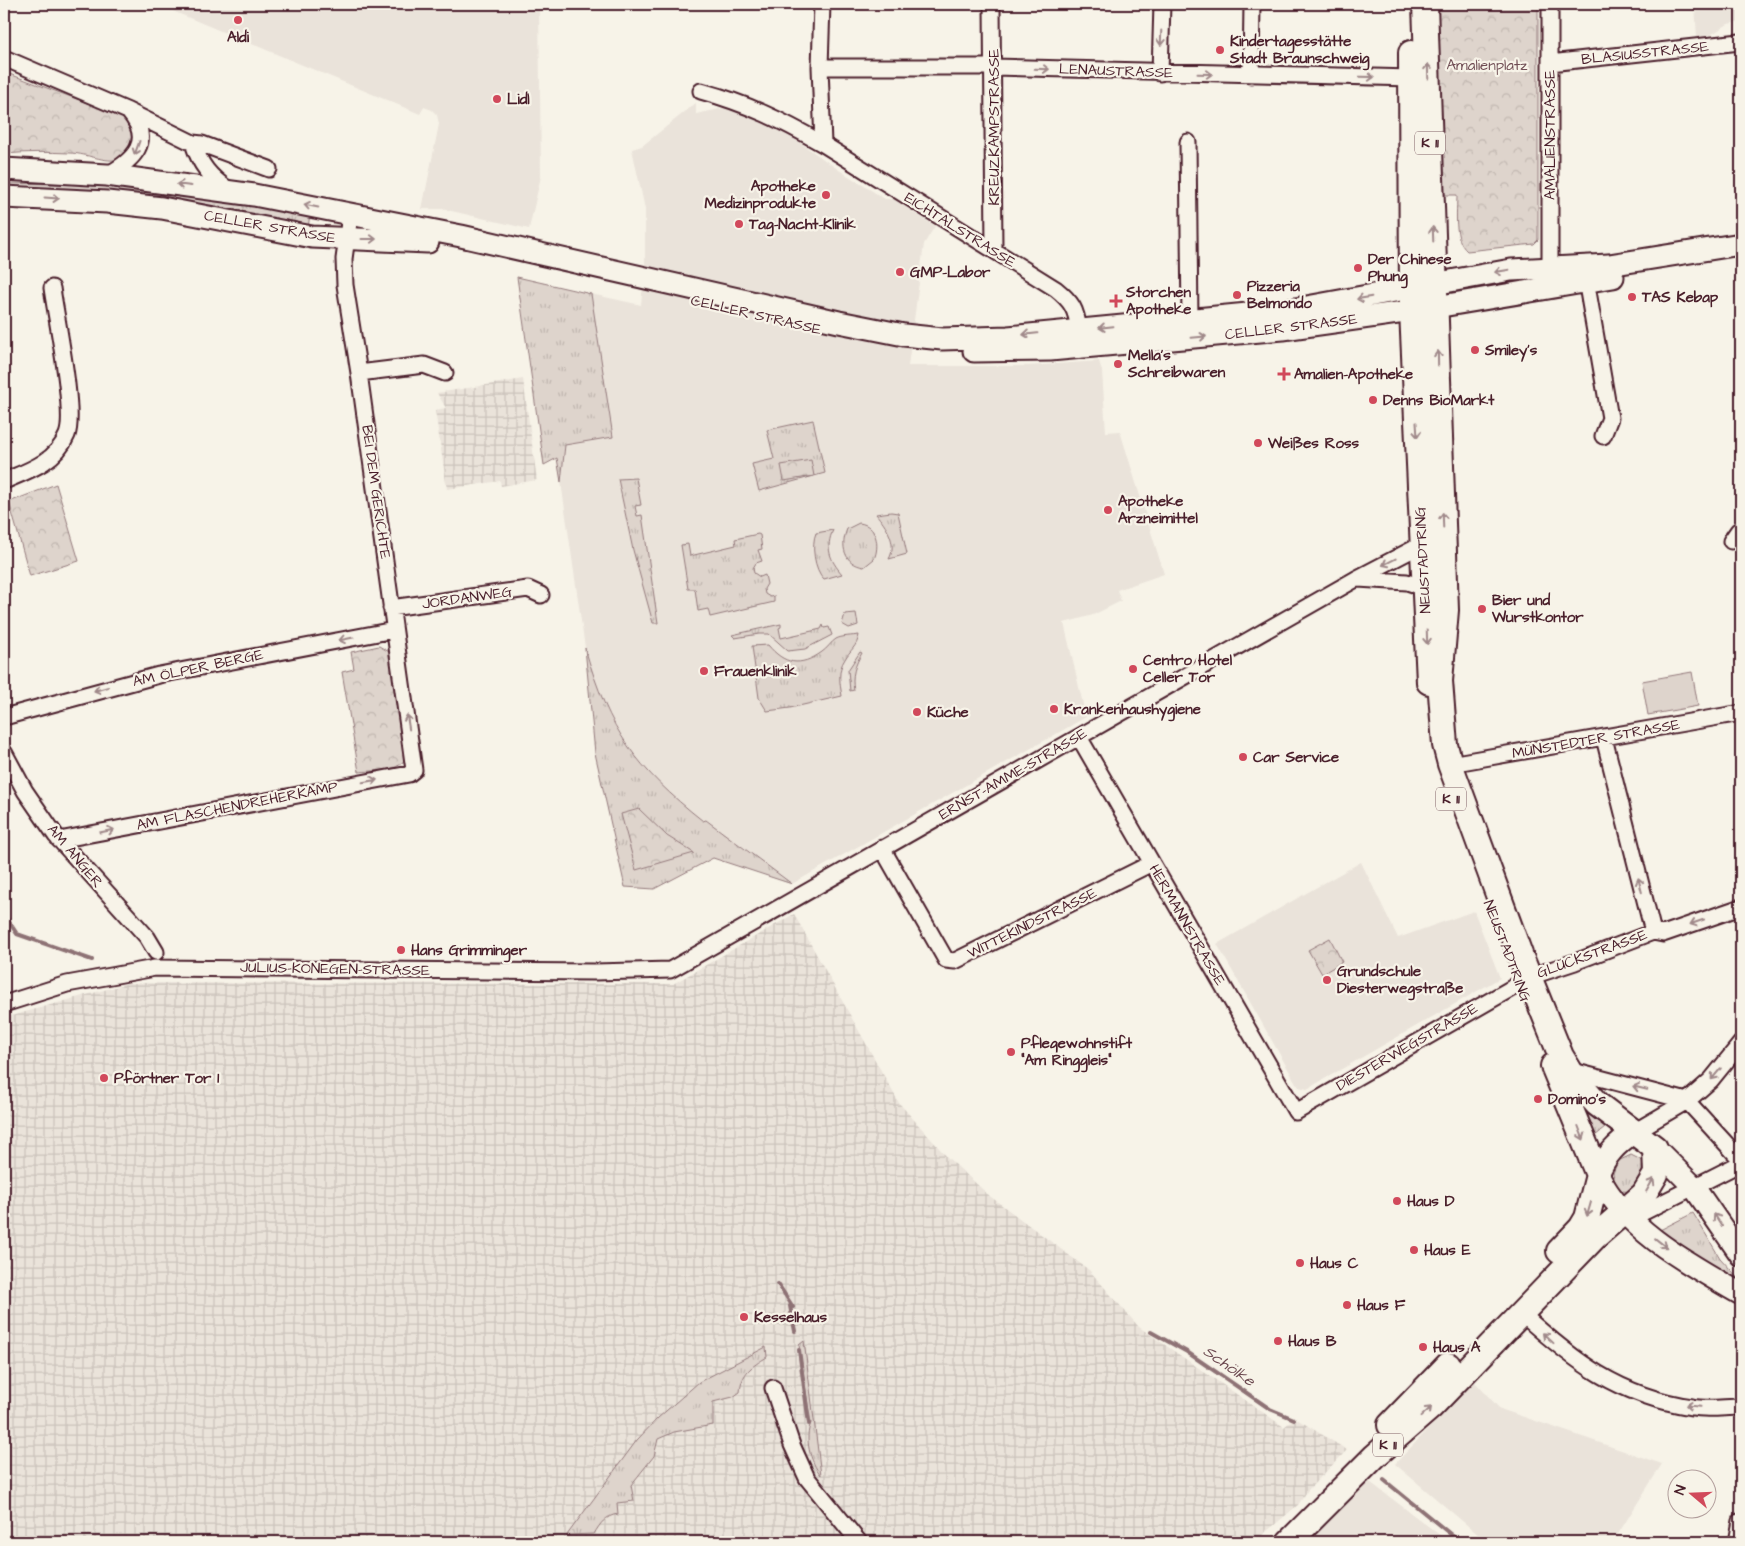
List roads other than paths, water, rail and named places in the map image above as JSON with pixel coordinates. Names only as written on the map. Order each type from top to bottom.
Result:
[{"type":"main road","name":"NEUSTADTRING","points":[[1412,4],[1411,287],[1430,720],[1436,756],[1524,980],[1554,1041],[1567,1081]]},
{"type":"main road","name":"NEUSTADTRING","points":[[1425,4],[1445,569],[1446,630],[1440,681],[1445,745],[1524,980]]},
{"type":"main road","name":"CELLER STRASSE","points":[[4,169],[107,175],[232,192],[462,236],[904,335],[942,339],[1080,339]]},
{"type":"main road","name":"CELLER STRASSE","points":[[4,198],[80,200],[162,208],[312,237],[346,240],[401,239],[444,245],[792,324],[932,350],[1009,352],[1080,339],[1145,332],[1283,329],[1412,311],[1512,294],[1582,277],[1741,256]]},
{"type":"main road","name":"CELLER STRASSE","points":[[1582,277],[1609,266],[1741,244]]},
{"type":"main road","name":"CELLER STRASSE","points":[[1169,331],[1190,320],[1290,310],[1376,296],[1411,287],[1511,270],[1550,267]]},
{"type":"main road","name":"CELLER STRASSE","points":[[1512,294],[1543,276],[1550,267]]},
{"type":"main road","points":[[1550,267],[1561,277],[1582,277]]},
{"type":"main road","name":"K 11","points":[[1274,1542],[1583,1238],[1623,1212],[1644,1194],[1654,1180],[1656,1168],[1655,1148],[1567,1081]]},
{"type":"main road","name":"K 11","points":[[1567,1081],[1598,1176]]},
{"type":"main road","name":"K 11","points":[[1290,1542],[1375,1456],[1431,1407],[1521,1312],[1583,1238],[1586,1218],[1602,1165],[1612,1150],[1634,1132]]},
{"type":"main road","points":[[1655,1148],[1693,1186],[1741,1255]]},
{"type":"main road","points":[[1598,1176],[1609,1195],[1623,1212],[1680,1257],[1736,1290]]},
{"type":"street","points":[[822,4],[820,67],[823,144]]},
{"type":"street","name":"KREUZKAMPSTRASSE","points":[[992,4],[994,250]]},
{"type":"street","points":[[1160,73],[1162,4]]},
{"type":"street","points":[[1251,75],[1252,4]]},
{"type":"street","name":"AMALIENSTRASSE","points":[[1550,4],[1550,267]]},
{"type":"street","name":"BLASIUSSTRASSE","points":[[1550,63],[1740,42]]},
{"type":"street","points":[[4,58],[128,111],[193,143],[202,144],[269,169]]},
{"type":"street","name":"LENAUSTRASSE","points":[[820,67],[994,67],[1160,73],[1411,78]]},
{"type":"street","name":"EICHTALSTRASSE","points":[[701,91],[745,104],[781,121],[823,144],[994,250],[1071,302],[1077,318],[1080,339]]},
{"type":"street","points":[[107,175],[131,160],[140,143],[139,128],[128,111]]},
{"type":"street","points":[[1188,142],[1190,320]]},
{"type":"street","name":"CELLER STRASSE","points":[[193,143],[199,161],[213,179],[232,192]]},
{"type":"street","name":"BEI DEM GERICHTE","points":[[350,215],[346,240],[345,285],[414,770]]},
{"type":"street","points":[[1582,277],[1610,418],[1603,436]]},
{"type":"street","points":[[4,481],[40,466],[55,453],[67,436],[70,410],[52,288]]},
{"type":"street","points":[[359,373],[424,365],[445,373]]},
{"type":"street","points":[[1423,544],[1432,546],[1440,553],[1445,569]]},
{"type":"street","name":"ERNST-AMME-STRASSE","points":[[670,970],[1356,579],[1423,544]]},
{"type":"street","points":[[1356,579],[1407,582],[1425,588]]},
{"type":"street","name":"JORDANWEG","points":[[391,608],[528,589],[542,595]]},
{"type":"street","name":"AM ÖLPER BERGE","points":[[4,717],[159,675],[394,630]]},
{"type":"street","name":"MÜNSTEDTER STRASSE","points":[[1450,764],[1741,713]]},
{"type":"street","name":"HERMANNSTRASSE","points":[[1079,737],[1296,1112]]},
{"type":"street","points":[[1604,738],[1654,932]]},
{"type":"street","name":"AM ANGER","points":[[4,752],[25,791],[59,840],[147,937],[156,952]]},
{"type":"street","name":"AM FLASCHENDREHERKAMP","points":[[59,840],[409,774],[414,770]]},
{"type":"street","name":"WITTEKINDSTRASSE","points":[[882,848],[946,960],[949,962],[955,961],[1152,864]]},
{"type":"street","name":"GLÜCKSTRASSE","points":[[1524,980],[1654,932],[1663,934],[1741,908]]},
{"type":"street","name":"JULIUS-KONEGEN-STRASSE","points":[[4,1004],[67,984],[155,968],[595,972],[670,970]]},
{"type":"street","name":"DIESTERWEGSTRASSE","points":[[1296,1112],[1524,980]]},
{"type":"street","points":[[1634,1132],[1687,1102],[1711,1080],[1741,1044]]},
{"type":"street","points":[[1567,1081],[1687,1102],[1741,1162],[1638,1215],[1623,1212]]},
{"type":"street","points":[[1521,1312],[1568,1354],[1610,1382],[1646,1396],[1692,1408],[1741,1407]]},
{"type":"street","points":[[773,1388],[792,1445],[807,1478],[859,1542]]},
{"type":"street","points":[[1737,1542],[1741,1521]]},
{"type":"waterway","name":"Schölke","points":[[4,914],[17,934],[92,960]]},
{"type":"waterway","name":"Schölke","points":[[778,1284],[793,1307]]},
{"type":"waterway","points":[[790,1306],[795,1331]]},
{"type":"waterway","name":"Schölke","points":[[1151,1332],[1187,1352],[1270,1409],[1294,1419]]},
{"type":"waterway","points":[[799,1350],[809,1424]]},
{"type":"waterway","name":"Schölke","points":[[1384,1480],[1460,1542]]},
{"type":"place","name":"Aldi","points":[[238,20]]},
{"type":"place","name":"Kindertagesstätte Stadt Braunschweig","points":[[1220,50]]},
{"type":"place","name":"Lidl","points":[[497,99]]},
{"type":"place","name":"Apotheke Medizinprodukte","points":[[826,195]]},
{"type":"place","name":"Tag-Nacht-Klinik","points":[[739,224]]},
{"type":"place","name":"Der Chinese Phung","points":[[1358,268]]},
{"type":"place","name":"GMP-Labor","points":[[900,272]]},
{"type":"place","name":"Pizzeria Belmondo","points":[[1237,295]]},
{"type":"place","name":"TAS Kebap","points":[[1632,297]]},
{"type":"place","name":"Storchen Apotheke","points":[[1116,301]]},
{"type":"place","name":"Smiley's","points":[[1475,350]]},
{"type":"place","name":"Mella's Schreibwaren","points":[[1118,364]]},
{"type":"place","name":"Amalien-Apotheke","points":[[1284,374]]},
{"type":"place","name":"Denns BioMarkt","points":[[1373,400]]},
{"type":"place","name":"Weißes Ross","points":[[1258,443]]},
{"type":"place","name":"Apotheke Arzneimittel","points":[[1108,510]]},
{"type":"place","name":"Bier und Wurstkontor","points":[[1482,609]]},
{"type":"place","name":"Centro Hotel Celler Tor","points":[[1133,669]]},
{"type":"place","name":"Frauenklinik","points":[[704,671]]},
{"type":"place","name":"Krankenhaushygiene","points":[[1054,709]]},
{"type":"place","name":"Küche","points":[[917,712]]},
{"type":"place","name":"Car Service","points":[[1243,757]]},
{"type":"place","name":"Hans Grimminger","points":[[401,950]]},
{"type":"place","name":"Grundschule Diesterwegstraße","points":[[1327,980]]},
{"type":"place","name":"Pflegewohnstift \"Am Ringgleis\"","points":[[1011,1052]]},
{"type":"place","name":"Pförtner Tor 1","points":[[104,1078]]},
{"type":"place","name":"Domino's","points":[[1538,1099]]},
{"type":"place","name":"Haus D","points":[[1397,1201]]},
{"type":"place","name":"Haus E","points":[[1414,1250]]},
{"type":"place","name":"Haus C","points":[[1300,1263]]},
{"type":"place","name":"Haus F","points":[[1347,1305]]},
{"type":"place","name":"Kesselhaus","points":[[744,1317]]},
{"type":"place","name":"Haus B","points":[[1278,1341]]},
{"type":"place","name":"Haus A","points":[[1423,1347]]},
{"type":"park label","name":"Amalienplatz","points":[[1487,65]]}]
